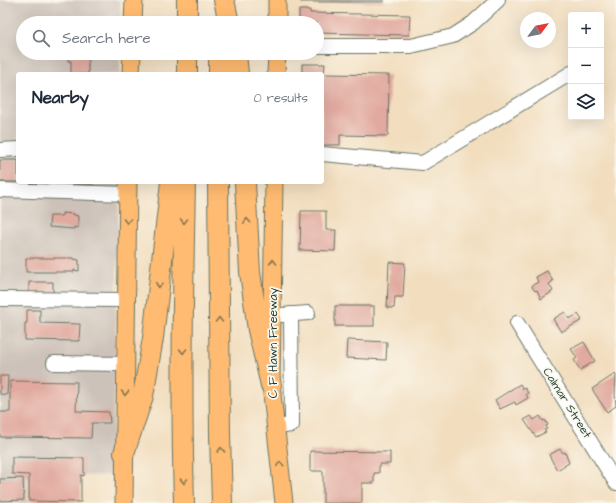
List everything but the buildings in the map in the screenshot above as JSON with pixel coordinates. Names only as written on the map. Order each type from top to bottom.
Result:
[{"type":"highway","points":[[187,0],[187,16]]},
{"type":"highway","points":[[220,0],[220,16]]},
{"type":"highway","points":[[224,0],[227,16]]},
{"type":"highway","points":[[186,72],[187,60]]},
{"type":"highway","points":[[219,60],[219,72]]},
{"type":"highway","points":[[237,60],[238,72]]},
{"type":"highway","points":[[124,453],[143,396],[153,338],[171,184]]},
{"type":"highway","points":[[184,503],[182,421],[185,184]]},
{"type":"highway","points":[[218,184],[222,503]]},
{"type":"highway","points":[[244,184],[250,272],[258,330],[271,385]]},
{"type":"main road","points":[[133,16],[134,0]]},
{"type":"main road","points":[[277,0],[277,16]]},
{"type":"main road","points":[[131,72],[132,60]]},
{"type":"main road","points":[[276,72],[277,60]]},
{"type":"main road","name":"C F Hawn Freeway","points":[[274,184],[271,385],[284,503]]},
{"type":"main road","points":[[124,503],[128,188]]},
{"type":"street","points":[[324,46],[411,46],[453,36],[473,23],[498,0]]},
{"type":"street","points":[[324,154],[423,163],[568,75]]},
{"type":"street","points":[[0,150],[16,149]]},
{"type":"street","points":[[0,190],[128,188]]},
{"type":"street","points":[[0,299],[126,300]]},
{"type":"street","points":[[272,315],[308,313]]},
{"type":"street","points":[[276,427],[292,425],[291,314]]},
{"type":"street","name":"Calmar Street","points":[[517,323],[616,483]]},
{"type":"street","points":[[54,363],[125,364]]},
{"type":"shaded area","points":[[0,0],[120,0],[120,16],[16,16],[16,60],[120,60],[120,72],[16,72],[16,184],[119,184],[112,475],[27,477],[27,503],[0,503]]}]
